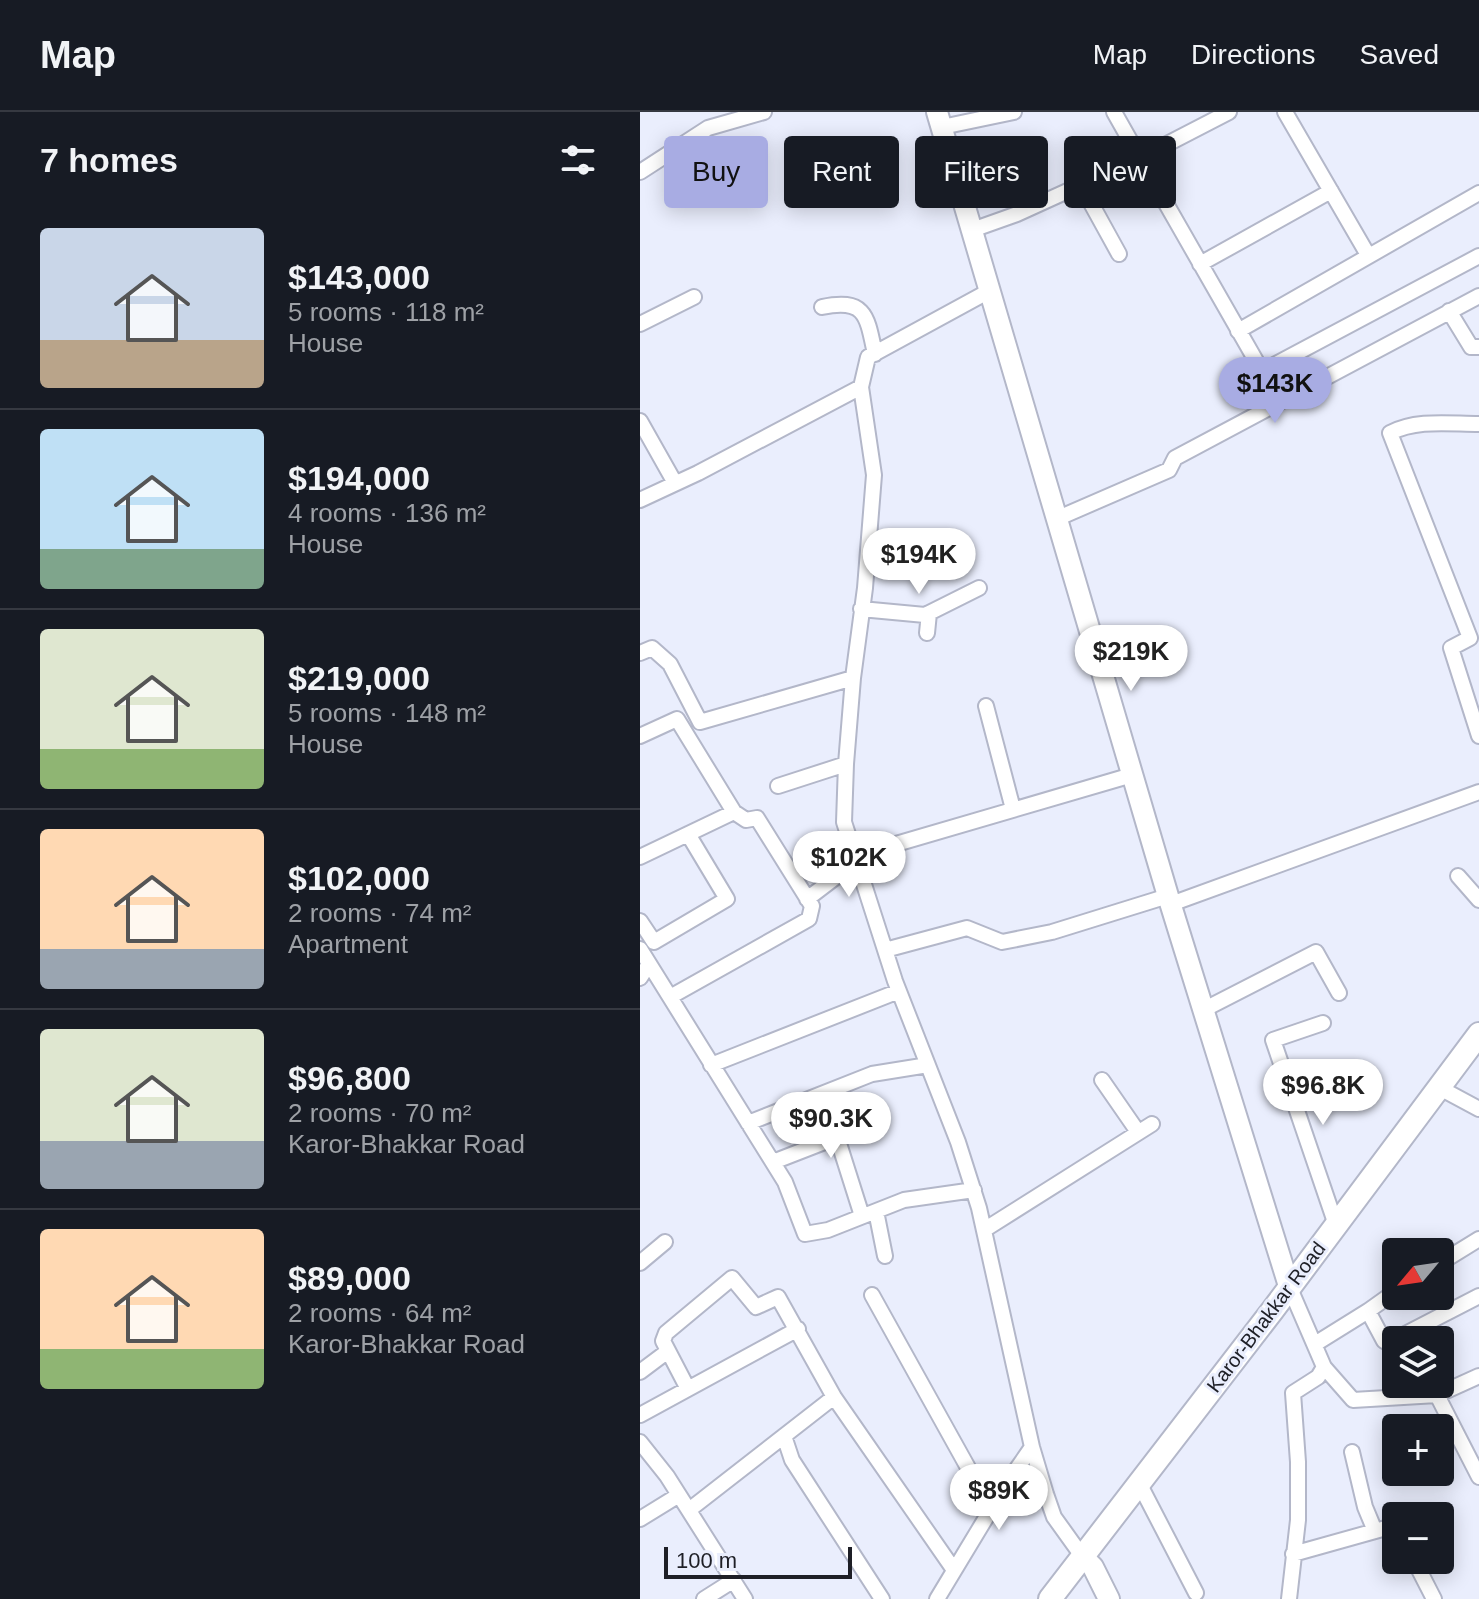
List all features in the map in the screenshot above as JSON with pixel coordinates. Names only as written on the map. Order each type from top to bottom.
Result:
[{"type":"main road","points":[[939,119],[1169,900],[1289,1286]]},
{"type":"main road","name":"Karor-Bhakkar Road","points":[[1050,1599],[1272,1311],[1479,1034]]},
{"type":"main road","points":[[1082,1556],[1093,1567],[1109,1599]]},
{"type":"street","points":[[640,172],[708,128],[764,112]]},
{"type":"street","points":[[939,119],[1014,112]]},
{"type":"street","points":[[1114,112],[1128,136]]},
{"type":"street","points":[[1176,139],[1229,112]]},
{"type":"street","points":[[1285,112],[1368,255]]},
{"type":"street","points":[[1200,264],[1331,191]]},
{"type":"street","points":[[972,230],[1064,193]]},
{"type":"street","points":[[1238,331],[1479,193]]},
{"type":"street","points":[[1094,208],[1119,254]]},
{"type":"street","points":[[1168,208],[1279,401]]},
{"type":"street","points":[[1261,372],[1479,256]]},
{"type":"street","points":[[991,290],[868,357],[861,387],[874,475],[865,588],[853,678],[844,822],[899,991],[974,1190],[1032,1447],[1054,1517],[1082,1556]]},
{"type":"street","points":[[1056,519],[1169,470],[1175,458],[1479,296]]},
{"type":"street","points":[[640,324],[694,297]]},
{"type":"street","points":[[822,307],[846,303],[862,310],[868,319],[875,354]]},
{"type":"street","points":[[1449,311],[1471,347],[1479,347]]},
{"type":"street","points":[[640,500],[861,387]]},
{"type":"street","points":[[640,421],[675,483]]},
{"type":"street","points":[[1479,424],[1429,423],[1402,427],[1390,433],[1470,638],[1451,648],[1479,736]]},
{"type":"street","points":[[861,609],[925,615],[979,588]]},
{"type":"street","points":[[927,633],[929,613]]},
{"type":"street","points":[[640,653],[652,648],[670,664],[700,722],[853,678]]},
{"type":"street","points":[[986,706],[1013,809]]},
{"type":"street","points":[[640,736],[677,719],[734,812],[746,820],[757,818],[812,906],[809,919],[670,997]]},
{"type":"street","points":[[778,786],[846,764]]},
{"type":"street","points":[[807,899],[856,859],[1132,775]]},
{"type":"street","points":[[885,950],[967,928],[1002,942],[1052,932],[1169,900],[1479,792]]},
{"type":"street","points":[[640,857],[734,812]]},
{"type":"street","points":[[640,921],[654,942],[727,899],[688,834]]},
{"type":"street","points":[[1458,876],[1479,900]]},
{"type":"street","points":[[1203,1010],[1316,952],[1339,993]]},
{"type":"street","points":[[643,955],[785,1182],[805,1234],[828,1230],[904,1200],[974,1190]]},
{"type":"street","points":[[640,978],[643,955]]},
{"type":"street","points":[[711,1065],[899,991]]},
{"type":"street","points":[[1323,1023],[1273,1040],[1336,1225]]},
{"type":"street","points":[[748,1123],[872,1074],[928,1065]]},
{"type":"street","points":[[1102,1080],[1138,1132]]},
{"type":"street","points":[[1438,1087],[1479,1109]]},
{"type":"street","points":[[820,1095],[885,1256]]},
{"type":"street","points":[[773,1162],[876,1122]]},
{"type":"street","points":[[984,1230],[1152,1124]]},
{"type":"street","points":[[1454,1254],[1479,1239]]},
{"type":"street","points":[[640,1263],[665,1242]]},
{"type":"street","points":[[688,1389],[663,1341],[666,1333],[732,1278],[756,1307],[778,1297],[834,1397],[954,1570]]},
{"type":"street","points":[[1289,1286],[1324,1367],[1350,1400],[1385,1398]]},
{"type":"street","points":[[872,1295],[991,1509]]},
{"type":"street","points":[[1368,1311],[1388,1343],[1479,1296]]},
{"type":"street","points":[[1315,1344],[1382,1301]]},
{"type":"street","points":[[640,1415],[798,1329]]},
{"type":"street","points":[[640,1372],[668,1351]]},
{"type":"street","points":[[1289,1599],[1298,1491],[1293,1393],[1318,1377],[1324,1367]]},
{"type":"street","points":[[1454,1387],[1479,1376]]},
{"type":"street","points":[[689,1510],[834,1397]]},
{"type":"street","points":[[1439,1398],[1478,1474]]},
{"type":"street","points":[[784,1436],[792,1460],[882,1599]]},
{"type":"street","points":[[640,1442],[679,1495],[745,1599]]},
{"type":"street","points":[[937,1599],[1032,1447]]},
{"type":"street","points":[[1352,1452],[1365,1507],[1375,1531]]},
{"type":"street","points":[[1139,1483],[1196,1593]]},
{"type":"street","points":[[640,1519],[679,1495]]},
{"type":"street","points":[[1293,1554],[1382,1530]]},
{"type":"street","points":[[1421,1574],[1434,1599]]},
{"type":"street","points":[[704,1599],[734,1580]]}]
